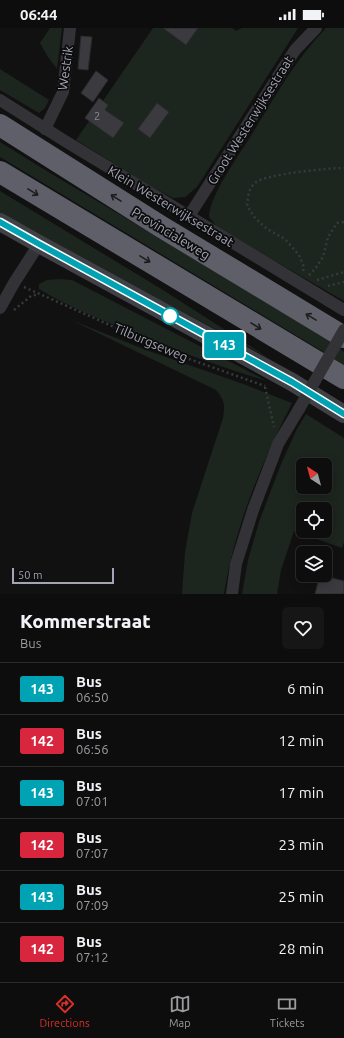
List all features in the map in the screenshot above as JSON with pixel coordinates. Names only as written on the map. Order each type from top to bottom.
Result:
[{"type":"highway","name":"Provincialeweg","points":[[0,125],[160,226],[344,337]]},
{"type":"highway","points":[[0,172],[344,378]]},
{"type":"street","name":"Westrik","points":[[45,129],[63,92],[70,28]]},
{"type":"street","name":"Groot Westerwijksestraat","points":[[189,216],[295,50],[316,28]]},
{"type":"street","name":"Klein Westerwijksestraat","points":[[0,100],[45,129],[344,310]]},
{"type":"street","points":[[0,222],[292,382],[344,414]]},
{"type":"street","points":[[0,308],[39,244]]},
{"type":"street","points":[[232,594],[236,564],[253,510],[278,444],[344,330]]},
{"type":"path","points":[[299,283],[304,267],[299,255],[285,238],[267,229],[255,218],[247,206],[248,193],[254,183],[262,178],[298,172],[344,168]]},
{"type":"path","points":[[299,283],[315,269],[323,257],[328,237],[338,223],[344,222]]},
{"type":"path","points":[[299,283],[322,279],[344,272]]},
{"type":"path","name":"Tilburgseweg","points":[[13,311],[31,296],[40,294],[175,354],[265,386],[278,444]]},
{"type":"shaded area","points":[[50,28],[62,28],[57,69],[40,43]]},
{"type":"shaded area","points":[[153,28],[232,28],[236,31],[242,28],[298,28],[197,187],[185,197],[173,198],[152,187],[76,140]]},
{"type":"shaded area","points":[[326,28],[344,28],[344,301],[218,228],[209,217],[214,198],[231,166],[294,67]]},
{"type":"shaded area","points":[[0,69],[49,100],[45,108],[39,113],[0,90]]},
{"type":"shaded area","points":[[0,142],[329,339],[344,352],[344,368],[334,363],[322,351],[0,157]]},
{"type":"shaded area","points":[[0,191],[163,290],[269,358],[0,214]]},
{"type":"shaded area","points":[[47,280],[72,280],[267,381],[214,364],[144,337],[60,301],[39,289],[39,284]]},
{"type":"shaded area","points":[[71,320],[146,350],[246,385],[292,403],[250,496],[235,544],[224,594],[182,594],[185,552],[192,513],[223,418],[223,400],[216,390]]},
{"type":"shaded area","points":[[306,414],[344,438],[344,542],[342,548],[314,538],[332,538],[332,502],[296,502],[296,532],[294,531],[281,570],[277,594],[242,594],[248,560],[259,522],[281,464],[297,429]]},
{"type":"building","points":[[163,28],[198,28],[186,45]]},
{"type":"building","points":[[81,36],[92,37],[88,70],[78,69]]},
{"type":"building","points":[[96,71],[108,80],[93,102],[81,93]]},
{"type":"building","points":[[99,98],[108,105],[105,110],[124,123],[113,138],[85,118]]},
{"type":"building","points":[[157,103],[169,112],[150,138],[138,129]]},
{"type":"building","points":[[332,578],[344,581],[344,594],[315,594],[318,582],[332,582]]},
{"type":"bus line","name":"143","points":[[0,222],[292,382],[344,414]]}]
